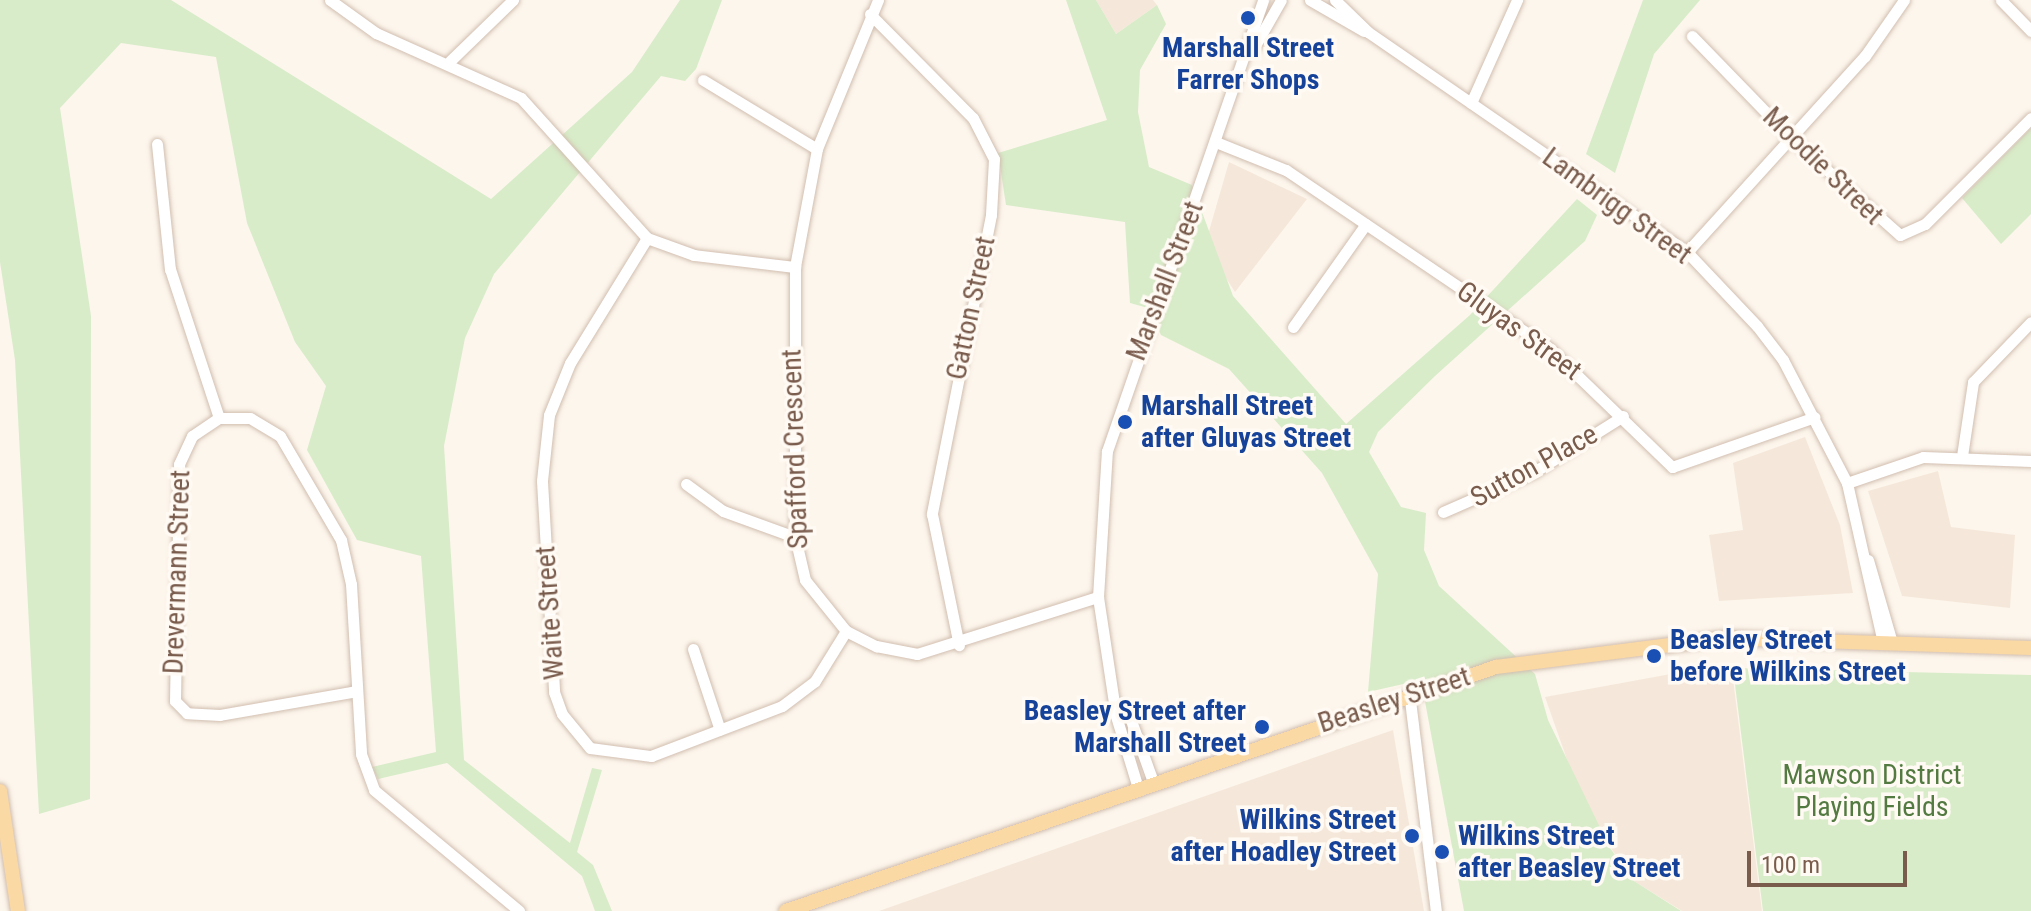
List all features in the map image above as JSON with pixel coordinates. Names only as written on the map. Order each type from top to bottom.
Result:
[{"type":"main road","name":"Beasley Street","points":[[786,911],[1409,692],[1496,667],[1644,644],[1887,638],[2031,648]]},
{"type":"main road","points":[[0,791],[18,911]]},
{"type":"street","points":[[330,0],[376,33],[450,61],[521,98],[647,238],[721,260],[795,267]]},
{"type":"street","points":[[450,61],[513,0]]},
{"type":"street","name":"Spafford Crescent","points":[[878,0],[817,149],[795,267],[795,537],[818,604],[846,631],[898,651],[959,645],[1098,597]]},
{"type":"street","name":"Marshall Street","points":[[1138,788],[1098,597],[1107,451],[1173,258],[1250,53],[1263,0]]},
{"type":"street","name":"Marshall Street","points":[[1250,53],[1281,0]]},
{"type":"street","name":"Lambrigg Street","points":[[1310,0],[1368,32],[1687,252],[1757,326],[1815,417],[1847,483],[1887,638]]},
{"type":"street","name":"Lambrigg Street","points":[[1335,0],[1368,32]]},
{"type":"street","points":[[1471,103],[1517,0]]},
{"type":"street","points":[[1687,252],[1865,56],[1904,0]]},
{"type":"street","points":[[2001,0],[2031,31]]},
{"type":"street","name":"Gatton Street","points":[[870,14],[973,118],[994,159],[991,215],[932,514],[959,645]]},
{"type":"street","name":"Moodie Street","points":[[1692,36],[1791,138],[1900,235],[1925,224],[2031,118]]},
{"type":"street","points":[[703,80],[817,149]]},
{"type":"street","name":"Gluyas Street","points":[[1218,143],[1286,170],[1550,349],[1623,416],[1672,467],[1815,417]]},
{"type":"street","points":[[157,144],[170,269],[219,418],[250,418],[280,436],[341,540],[361,754],[374,790],[519,911]]},
{"type":"street","points":[[1293,327],[1366,224]]},
{"type":"street","name":"Waite Street","points":[[647,238],[570,363],[549,415],[542,481],[554,692],[574,735],[608,755],[651,756],[720,730],[800,695],[846,631]]},
{"type":"street","points":[[1962,456],[1973,382],[2031,322]]},
{"type":"street","name":"Sutton Place","points":[[1443,512],[1534,472],[1623,416]]},
{"type":"street","name":"Drevermann Street","points":[[219,418],[192,436],[179,464],[175,701],[187,713],[220,715],[357,691]]},
{"type":"street","points":[[1847,483],[1905,461],[1962,456],[2031,461]]},
{"type":"street","points":[[686,484],[723,511],[795,537]]},
{"type":"street","points":[[693,649],[720,730]]},
{"type":"street","points":[[1409,692],[1436,911]]},
{"type":"street","name":"Marshall Street","points":[[1118,704],[1128,712],[1153,782]]},
{"type":"shaded area","points":[[1096,0],[1153,0],[1157,5],[1116,34]]},
{"type":"shaded area","points":[[1229,162],[1307,199],[1235,292],[1205,245]]},
{"type":"shaded area","points":[[1805,437],[1840,525],[1853,593],[1719,601],[1709,535],[1743,530],[1733,463]]},
{"type":"shaded area","points":[[1938,471],[1951,527],[2015,535],[2010,608],[1902,596],[1868,491]]},
{"type":"shaded area","points":[[1731,663],[1762,911],[1682,911],[1634,881],[1610,847],[1576,785],[1545,697]]},
{"type":"shaded area","points":[[1393,730],[1424,911],[879,911],[1347,746]]},
{"type":"green space","points":[[0,0],[171,0],[491,199],[632,72],[680,0],[722,0],[696,69],[685,81],[661,76],[494,274],[465,338],[444,446],[464,760],[570,843],[592,768],[602,770],[577,852],[593,865],[612,911],[595,911],[582,876],[447,763],[378,779],[372,767],[436,752],[421,556],[357,540],[307,450],[326,386],[295,342],[247,223],[216,57],[121,43],[60,108],[91,316],[90,799],[39,814],[15,360],[0,262]]},
{"type":"green space","points":[[1066,0],[1096,0],[1116,34],[1157,5],[1166,24],[1140,70],[1138,112],[1149,167],[1192,185],[1233,296],[1346,424],[1470,315],[1577,199],[1597,215],[1585,241],[1435,376],[1378,432],[1369,452],[1401,507],[1426,513],[1424,550],[1439,586],[1535,674],[1548,720],[1610,848],[1634,881],[1681,911],[1464,911],[1421,680],[1368,692],[1378,574],[1322,473],[1229,369],[1161,335],[1148,308],[1130,303],[1125,222],[1006,205],[998,153],[1107,120]]},
{"type":"green space","points":[[1643,0],[1700,0],[1654,54],[1615,173],[1586,154]]},
{"type":"green space","points":[[2031,128],[2031,214],[2001,244],[1962,198]]},
{"type":"green space","name":"Mawson District Playing Fields","points":[[1733,668],[2031,675],[2031,911],[1763,911]]},
{"type":"place","name":"Marshall Street Farrer Shops","points":[[1248,18]]},
{"type":"place","name":"Marshall Street after Gluyas Street","points":[[1125,422]]},
{"type":"place","name":"Beasley Street before Wilkins Street","points":[[1654,656]]},
{"type":"place","name":"Beasley Street after Marshall Street","points":[[1262,727]]},
{"type":"place","name":"Wilkins Street after Hoadley Street","points":[[1412,836]]},
{"type":"place","name":"Wilkins Street after Beasley Street","points":[[1442,852]]}]
